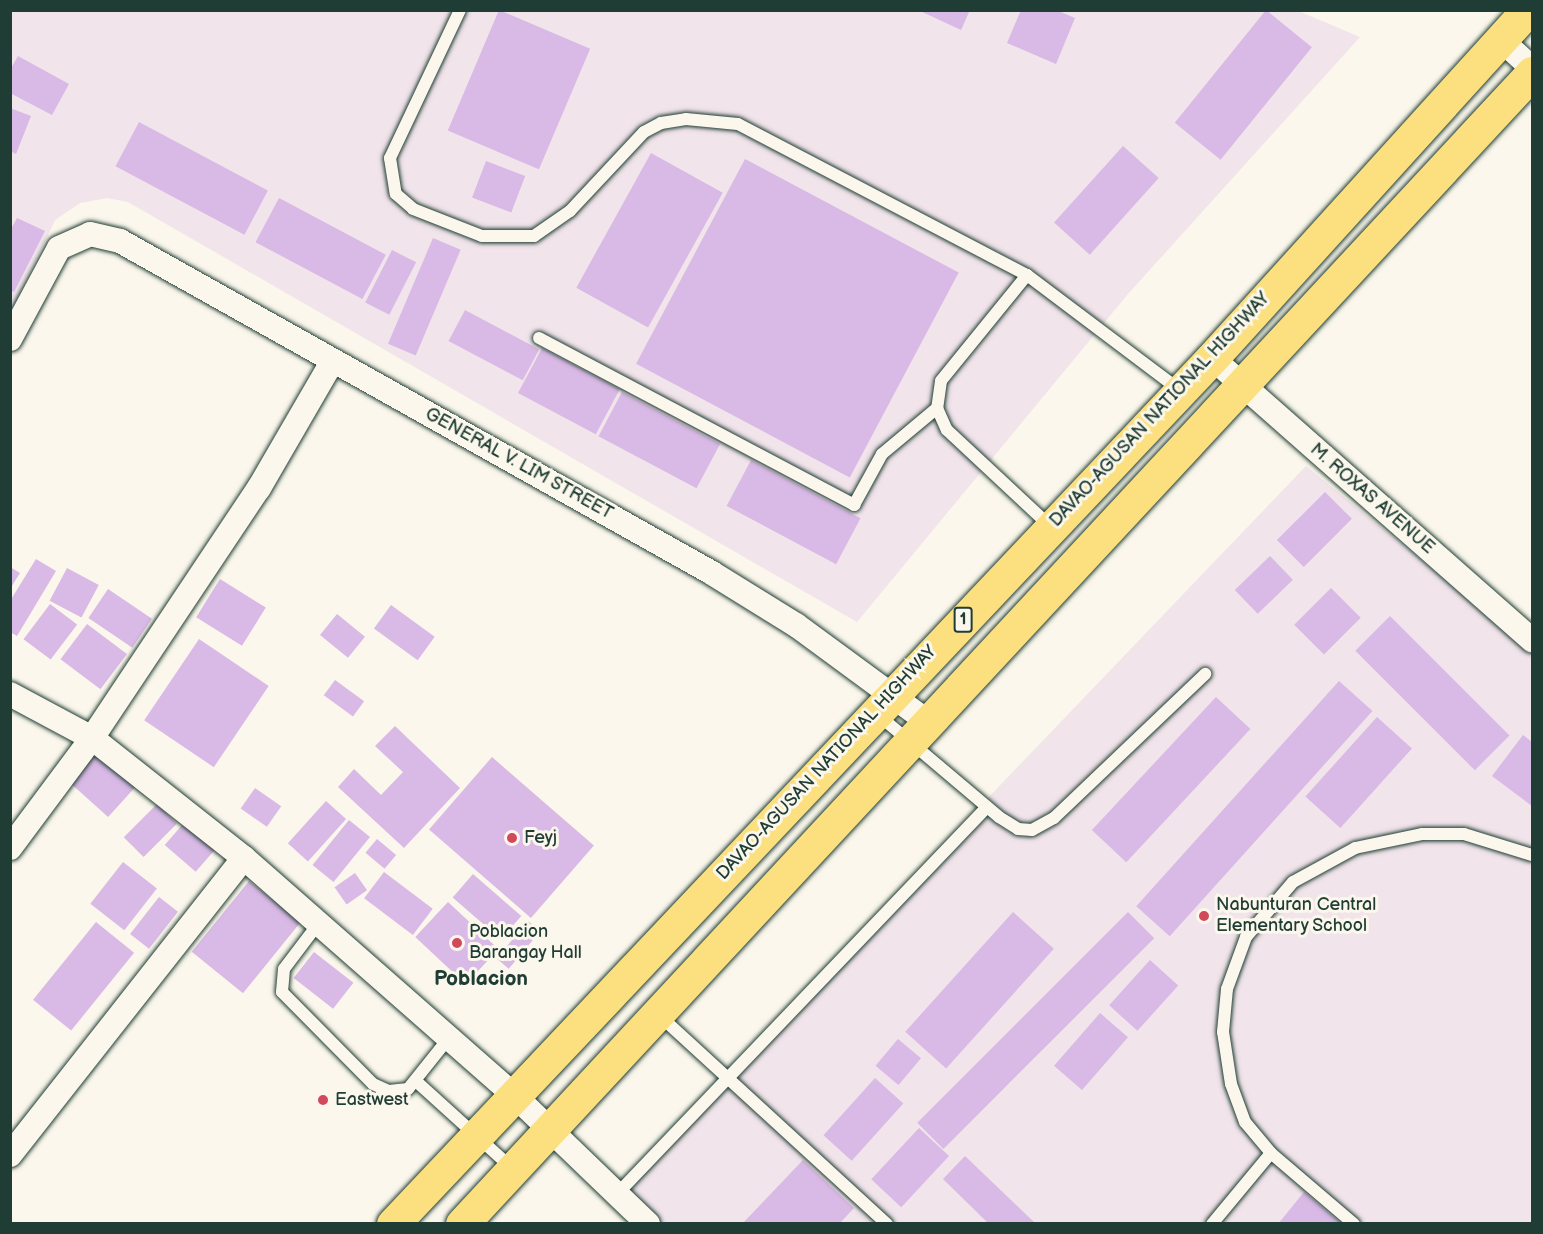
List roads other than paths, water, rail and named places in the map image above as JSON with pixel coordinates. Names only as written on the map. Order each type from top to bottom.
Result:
[{"type":"highway","name":"DAVAO-AGUSAN NATIONAL HIGHWAY","points":[[393,1224],[1212,358],[1499,38],[1527,10]]},
{"type":"highway","points":[[462,1224],[548,1129],[660,1016],[1242,384],[1533,73]]},
{"type":"street","points":[[1499,38],[1533,68]]},
{"type":"street","name":"GENERAL V. LIM STREET","points":[[10,339],[59,248],[90,234],[120,241],[332,362],[712,573],[885,703],[921,734]]},
{"type":"street","name":"M. ROXAS AVENUE","points":[[1212,358],[1533,640]]},
{"type":"street","points":[[10,848],[93,738],[260,488],[332,362]]},
{"type":"street","points":[[10,694],[93,738],[244,858],[514,1095],[648,1224]]},
{"type":"street","points":[[10,1155],[244,858]]},
{"type":"lane","points":[[460,10],[390,158],[396,194],[413,209],[441,223],[482,236],[534,236],[570,211],[644,132],[661,123],[712,119],[756,131],[1027,275],[1181,391]]},
{"type":"lane","points":[[1027,275],[941,381],[937,408],[947,430],[1050,527]]},
{"type":"lane","points":[[539,338],[854,506],[882,454],[937,408]]},
{"type":"lane","points":[[921,734],[987,807],[1018,829],[1032,830],[1045,824],[1205,674]]},
{"type":"lane","points":[[618,1193],[726,1077],[987,807]]},
{"type":"lane","points":[[1354,1224],[1271,1153],[1245,1122],[1231,1084],[1223,1032],[1227,989],[1246,937],[1293,882],[1355,848],[1422,834],[1464,834],[1533,855]]},
{"type":"lane","points":[[318,924],[284,969],[282,992],[379,1089],[400,1091],[417,1082],[448,1039]]},
{"type":"lane","points":[[660,1016],[886,1224]]},
{"type":"lane","points":[[417,1082],[478,1134],[513,1169]]},
{"type":"lane","points":[[1212,1224],[1271,1153]]},
{"type":"place","name":"Feyj","points":[[512,838]]},
{"type":"place","name":"Nabunturan Central Elementary School","points":[[1204,916]]},
{"type":"place","name":"Poblacion Barangay Hall","points":[[457,943]]},
{"type":"place","name":"Eastwest","points":[[323,1100]]},
{"type":"district","name":"Poblacion","points":[[481,979]]}]
